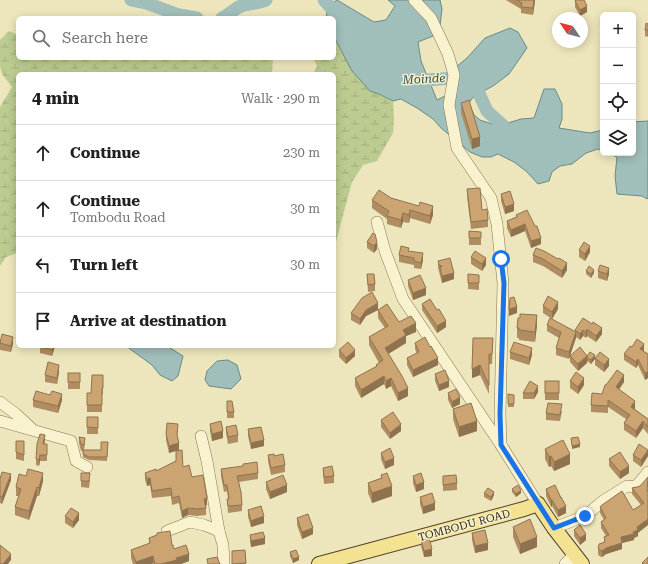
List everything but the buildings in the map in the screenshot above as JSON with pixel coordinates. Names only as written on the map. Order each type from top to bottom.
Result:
[{"type":"main road","points":[[538,504],[574,561]]},
{"type":"main road","name":"TOMBODU ROAD","points":[[319,564],[517,511],[538,504]]},
{"type":"street","points":[[414,0],[431,18],[448,54],[454,75],[450,105],[457,148],[491,198],[497,224],[504,283],[500,414],[501,445]]},
{"type":"street","points":[[377,222],[385,251],[403,299],[501,445],[538,504]]},
{"type":"street","points":[[0,402],[16,414],[32,430]]},
{"type":"street","points":[[0,421],[71,441],[76,461],[87,467]]},
{"type":"street","points":[[201,436],[223,545],[224,564]]},
{"type":"street","points":[[554,528],[585,516],[603,501],[627,486],[635,487],[648,472]]},
{"type":"street","points":[[167,531],[190,522],[204,525],[219,531]]},
{"type":"green space","points":[[9,31],[16,34],[16,60],[273,60],[272,72],[16,72],[16,254],[6,257],[0,266],[0,107],[12,87],[2,74],[0,66],[0,40]]},
{"type":"green space","points":[[336,41],[352,71],[370,91],[393,101],[393,133],[377,161],[363,165],[352,182],[336,242],[336,72],[314,72],[317,66],[314,60],[336,60]]},
{"type":"water","points":[[337,0],[374,22],[386,20],[395,6],[388,0],[440,0],[442,9],[440,25],[433,36],[418,42],[421,61],[437,100],[449,94],[451,71],[467,58],[485,38],[510,28],[518,32],[527,48],[509,74],[493,86],[474,96],[469,103],[474,115],[480,120],[498,126],[521,119],[534,118],[544,89],[555,89],[562,104],[562,119],[559,128],[590,133],[600,131],[600,150],[598,149],[586,153],[572,164],[560,166],[552,172],[549,181],[538,184],[526,171],[514,162],[498,154],[491,157],[482,157],[470,152],[441,128],[433,119],[417,108],[401,99],[393,101],[370,91],[352,71],[336,41],[336,16],[326,16],[328,6]]},
{"type":"water","points":[[648,121],[647,199],[642,196],[617,194],[615,176],[617,157],[614,156],[636,156],[636,122]]},
{"type":"water","points":[[129,348],[170,348],[183,356],[178,376],[172,381],[160,375],[152,365]]},
{"type":"water","points":[[228,360],[237,365],[241,379],[231,389],[209,386],[205,380],[207,371],[217,361]]},
{"type":"waterway","name":"Moinde","points":[[131,0],[146,3],[185,16]]},
{"type":"waterway","name":"Moinde","points":[[225,16],[241,6],[266,0]]},
{"type":"waterway","name":"Moinde","points":[[324,0],[340,18]]},
{"type":"waterway","name":"Moinde","points":[[412,81],[454,78],[462,73],[471,76],[487,111],[511,133],[516,135]]},
{"type":"route","points":[[501,259],[504,283],[500,414],[501,445],[554,528],[585,516]]}]
